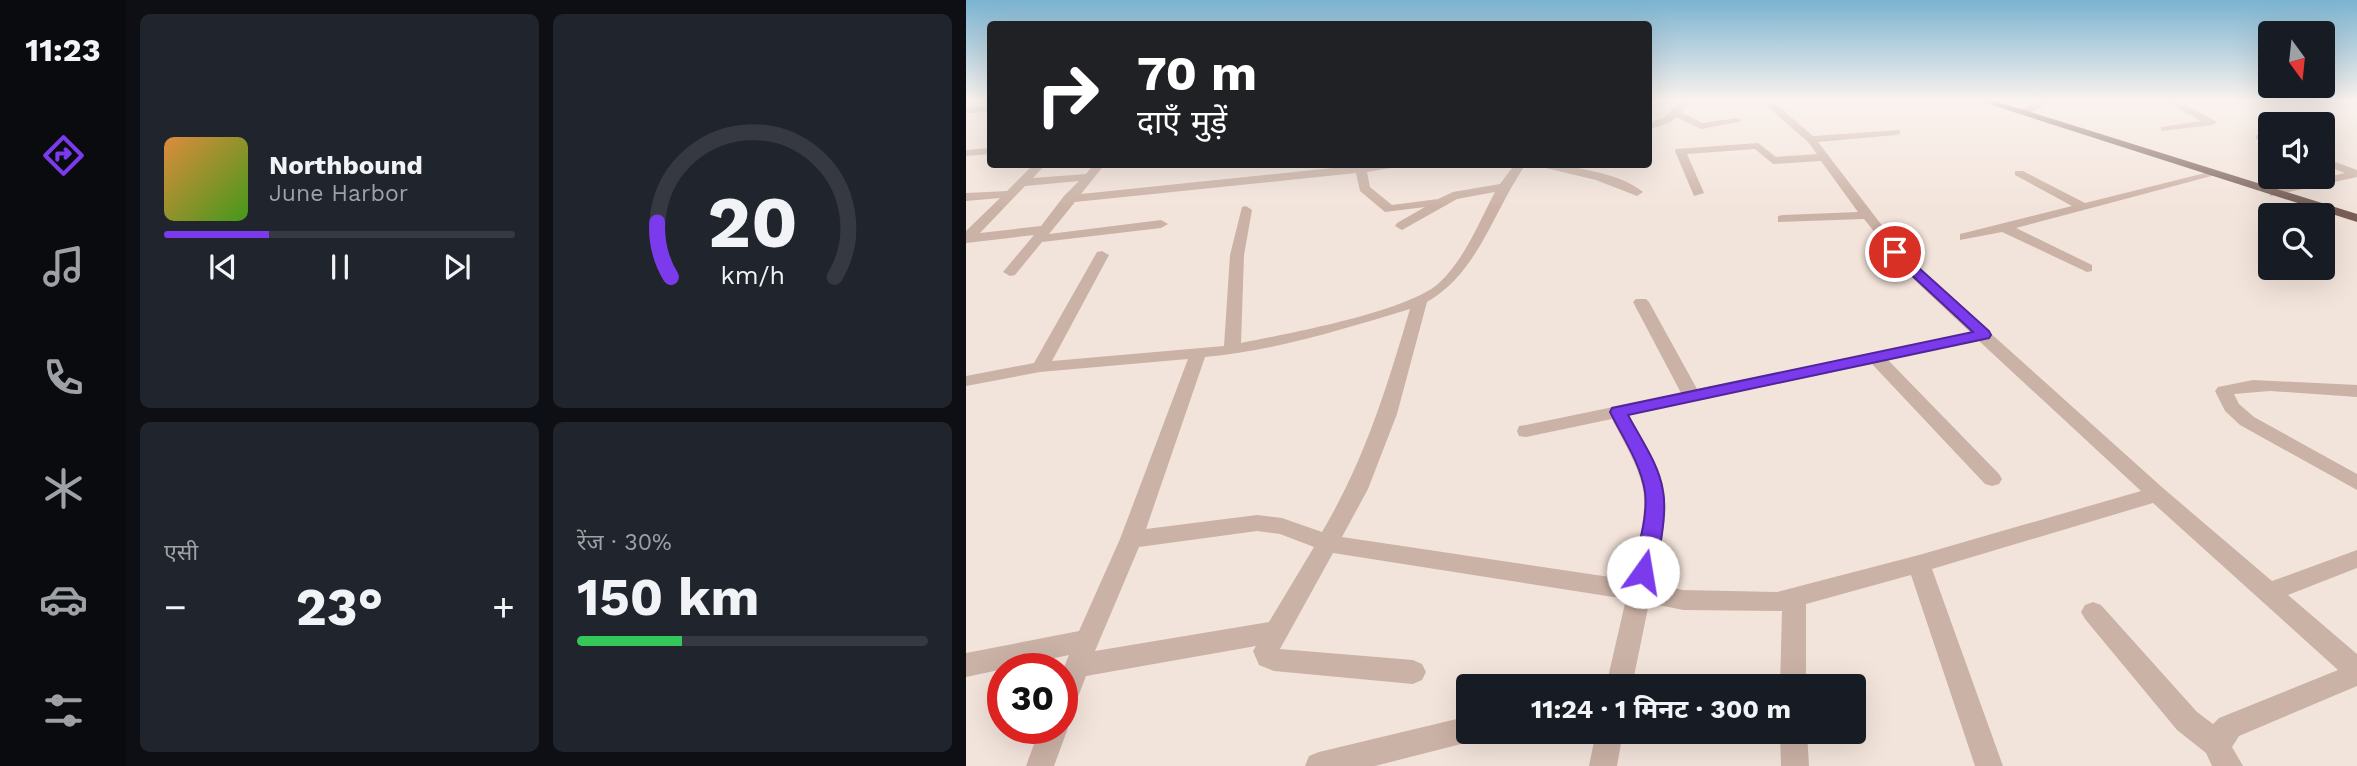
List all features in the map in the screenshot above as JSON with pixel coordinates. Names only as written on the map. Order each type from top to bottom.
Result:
[{"type":"main road","points":[[2093,136],[2357,218]]},
{"type":"street","points":[[1807,136],[1903,262],[2357,672],[2229,727],[2223,755]]},
{"type":"street","points":[[1811,139],[1851,136]]},
{"type":"street","points":[[1698,193],[1696,183],[1680,151],[1758,146],[1773,161],[1824,157]]},
{"type":"street","points":[[966,153],[987,151]]},
{"type":"street","points":[[2335,165],[2357,174]]},
{"type":"street","points":[[966,238],[1037,168]]},
{"type":"street","points":[[1010,272],[1096,168]]},
{"type":"street","points":[[1068,199],[1329,168],[1371,168]]},
{"type":"street","points":[[966,381],[1040,367],[1232,350],[1316,332],[1420,301],[1443,287],[1455,273],[1472,249],[1504,187],[1518,168]]},
{"type":"street","points":[[1554,168],[1600,177],[1637,192]]},
{"type":"street","points":[[1361,169],[1364,188],[1389,209],[1504,187]]},
{"type":"street","points":[[2019,173],[2083,207]]},
{"type":"street","points":[[1965,237],[2213,174]]},
{"type":"street","points":[[2274,193],[2357,174]]},
{"type":"street","points":[[1022,183],[1088,177]]},
{"type":"street","points":[[966,197],[1012,194]]},
{"type":"street","points":[[1402,226],[1444,200]]},
{"type":"street","points":[[1232,350],[1237,255],[1246,210]]},
{"type":"street","points":[[1783,219],[1867,215]]},
{"type":"street","points":[[966,238],[1161,224]]},
{"type":"street","points":[[2005,228],[2087,268]]},
{"type":"street","points":[[1040,367],[1102,255]]},
{"type":"street","points":[[1413,672],[1273,660],[1268,657],[1266,651],[1358,489],[1388,414],[1420,301]]},
{"type":"street","points":[[1641,302],[1692,396]]},
{"type":"street","points":[[1526,431],[1984,335]]},
{"type":"street","points":[[1078,663],[1131,539],[1198,354]]},
{"type":"street","points":[[1875,357],[1992,479]]},
{"type":"street","points":[[2357,391],[2257,387],[2224,391],[2231,407],[2247,421],[2357,483]]},
{"type":"street","points":[[1618,412],[1648,471],[1654,492],[1651,536],[1621,674]]},
{"type":"street","points":[[1131,539],[1257,523],[1282,526],[1328,543],[1683,600],[1777,602],[1919,565],[2157,494]]},
{"type":"street","points":[[2268,592],[2357,559]]},
{"type":"street","points":[[1919,565],[1989,766]]},
{"type":"street","points":[[1793,674],[1794,598]]},
{"type":"street","points":[[2093,612],[2187,721],[2223,755]]},
{"type":"street","points":[[1078,666],[1275,632]]},
{"type":"street","points":[[966,666],[1087,640]]},
{"type":"street","points":[[1319,766],[1456,732]]},
{"type":"street","points":[[1040,766],[1048,744]]},
{"type":"street","points":[[1603,766],[1608,744]]},
{"type":"street","points":[[1794,744],[1795,766]]},
{"type":"route","points":[[1643,572],[1651,536],[1654,492],[1648,471],[1618,412],[1984,335],[1913,272],[1895,252]]}]
